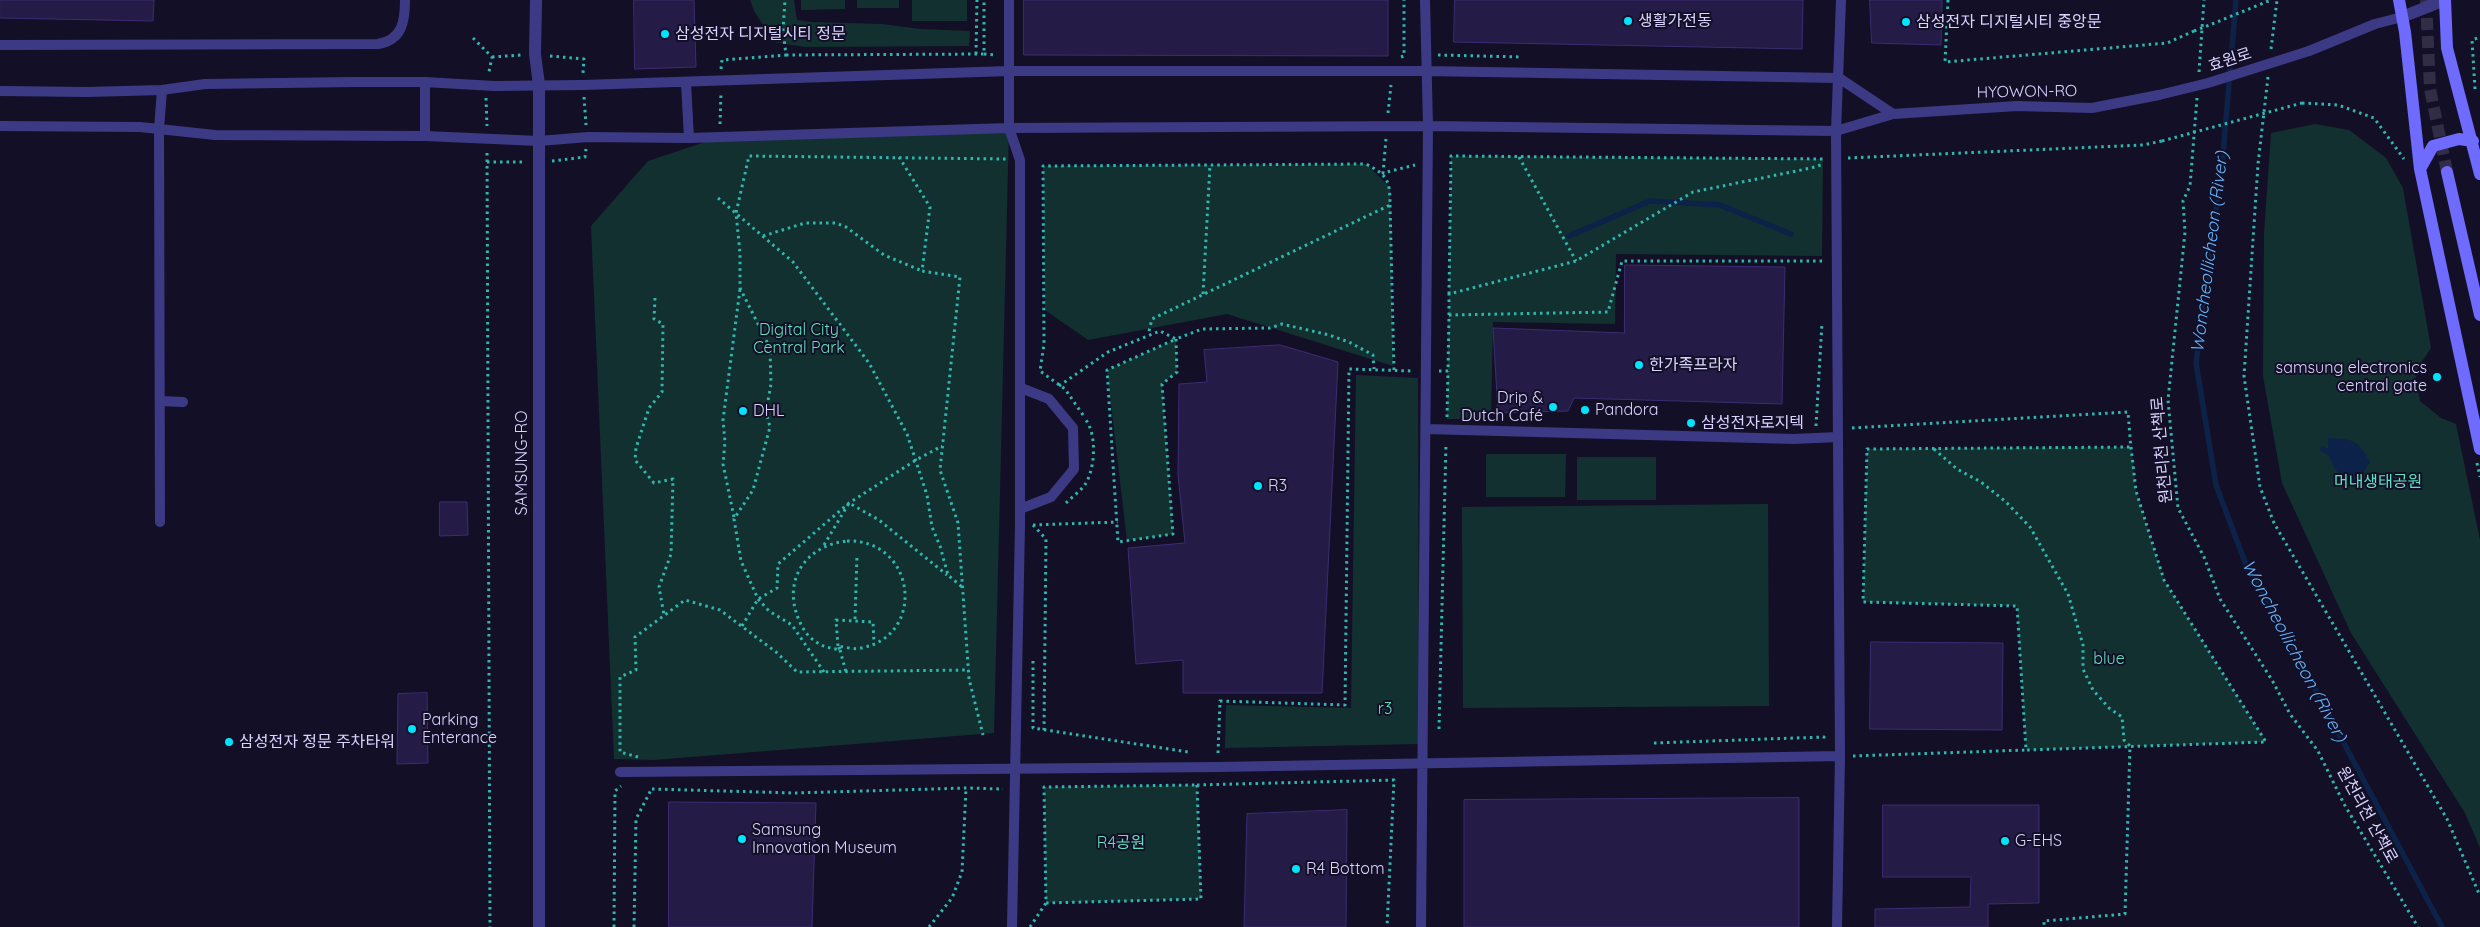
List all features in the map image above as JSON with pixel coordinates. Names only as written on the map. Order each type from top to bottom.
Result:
[{"type":"main road","points":[[2399,0],[2420,170],[2480,449]]},
{"type":"main road","points":[[2445,0],[2447,48],[2473,141],[2480,174]]},
{"type":"main road","points":[[2420,170],[2433,146],[2459,139],[2473,141]]},
{"type":"main road","points":[[2447,172],[2480,314]]},
{"type":"street","name":"SAMSUNG-RO","points":[[536,0],[535,54],[539,85],[539,927]]},
{"type":"street","points":[[2402,17],[2445,0]]},
{"type":"lane","points":[[0,45],[378,44],[388,42],[399,34],[406,15],[405,0]]},
{"type":"lane","points":[[1009,0],[1009,128],[1020,160],[1021,388],[1012,927]]},
{"type":"lane","points":[[1421,927],[1424,762],[1428,126],[1425,71],[1425,0]]},
{"type":"lane","points":[[1837,927],[1840,756],[1836,131],[1840,0]]},
{"type":"lane","name":"효원로","points":[[2159,95],[2208,83],[2309,51],[2375,24],[2402,17]]},
{"type":"lane","points":[[0,91],[162,90],[205,84],[425,82],[539,85],[686,82],[1009,70],[1425,71],[1839,78],[1894,114]]},
{"type":"lane","points":[[425,82],[425,136]]},
{"type":"lane","points":[[686,82],[689,138]]},
{"type":"lane","points":[[160,522],[159,129],[162,90]]},
{"type":"lane","name":"HYOWON-RO","points":[[0,126],[159,129],[215,136],[425,136],[539,141],[588,136],[689,138],[1009,128],[1428,126],[1836,131],[1894,114],[2017,106],[2092,108],[2159,95]]},
{"type":"lane","points":[[1020,509],[1051,497],[1074,469],[1074,428],[1049,400],[1021,388]]},
{"type":"lane","points":[[160,402],[183,402]]},
{"type":"lane","points":[[1426,429],[1794,439],[1838,433]]},
{"type":"lane","points":[[620,772],[1014,769],[1840,756]]},
{"type":"path","points":[[976,54],[977,0]]},
{"type":"path","points":[[786,55],[984,54],[984,0]]},
{"type":"path","points":[[1394,370],[1390,187],[1383,173],[1393,62],[1404,56],[1404,0]]},
{"type":"path","points":[[1948,0],[1945,62],[2167,43],[2271,0]]},
{"type":"path","points":[[2199,78],[2204,0]]},
{"type":"path","points":[[2270,59],[2277,0]]},
{"type":"path","points":[[2475,97],[2472,40],[2480,37]]},
{"type":"path","points":[[473,38],[492,57],[486,85],[490,927]]},
{"type":"path","points":[[2269,69],[2260,148],[2244,376],[2260,487],[2274,523],[2447,819],[2480,896]]},
{"type":"path","name":"원천리천 산책로","points":[[2198,88],[2190,186],[2183,201],[2185,232],[2168,400],[2178,508],[2204,557],[2220,599],[2272,680],[2290,714],[2318,752],[2344,804],[2418,927]]},
{"type":"path","points":[[1446,423],[1450,156],[1836,159],[2143,145],[2302,103],[2338,105],[2363,113]]},
{"type":"path","points":[[824,672],[792,626],[769,611],[758,599],[741,561],[723,464],[725,442],[723,420],[740,288],[740,253],[736,213],[750,156],[989,157],[1020,160]]},
{"type":"path","points":[[899,156],[930,207],[922,270]]},
{"type":"path","points":[[1518,156],[1576,261]]},
{"type":"path","points":[[1449,294],[1576,261],[1693,192],[1811,168],[1836,159]]},
{"type":"path","points":[[1063,506],[1086,484],[1093,459],[1090,427],[1065,390],[1040,372],[1044,344],[1043,166],[1366,164],[1383,173]]},
{"type":"path","points":[[1203,294],[1210,165]]},
{"type":"path","points":[[718,198],[793,262],[869,363],[907,434],[927,495],[932,527],[940,546],[948,575]]},
{"type":"path","points":[[1148,336],[1152,319],[1390,205]]},
{"type":"path","points":[[763,236],[805,224],[836,223],[846,227],[897,262],[922,270],[960,278],[940,470],[958,523],[969,670],[983,735]]},
{"type":"path","points":[[1824,271],[1825,251]]},
{"type":"path","points":[[1449,315],[1608,312],[1622,260],[1837,261]]},
{"type":"path","points":[[734,519],[753,490],[770,427],[766,412],[771,384],[770,348],[740,288]]},
{"type":"path","points":[[655,298],[654,320],[663,324],[662,392],[649,408],[636,448],[635,460],[654,483],[673,479],[671,554],[658,587],[664,615]]},
{"type":"path","points":[[1816,430],[1822,320]]},
{"type":"path","points":[[1176,339],[1176,372],[1162,384],[1173,534],[1118,542],[1107,370],[1176,339],[1202,329],[1270,328],[1282,324],[1349,342],[1373,355],[1374,369]]},
{"type":"path","points":[[1059,386],[1108,352],[1160,331],[1176,339]]},
{"type":"path","points":[[1209,755],[1218,756],[1220,701],[1345,706],[1349,368],[1448,371]]},
{"type":"path","points":[[1838,433],[2128,412],[2136,491],[2164,580],[2266,742],[1840,756]]},
{"type":"path","points":[[1438,731],[1446,435]]},
{"type":"path","points":[[742,626],[758,599],[777,588],[778,564],[849,503],[916,460],[943,446]]},
{"type":"path","points":[[2026,750],[2017,606],[1863,602],[1867,449],[2131,447]]},
{"type":"path","points":[[1934,448],[1957,469],[1981,482],[2006,502],[2030,527],[2068,594],[2083,645],[2082,669],[2093,690],[2109,708],[2122,718],[2124,740],[2130,746],[2125,914],[2044,921],[2044,927]]},
{"type":"path","points":[[823,547],[846,541],[872,545],[881,549],[894,561],[903,577],[905,600],[896,627],[886,637],[861,648],[828,648],[814,641],[802,627],[793,601],[792,585],[796,575],[808,559],[823,547],[849,503]]},
{"type":"path","points":[[849,503],[879,520],[963,588]]},
{"type":"path","points":[[1033,535],[1033,525],[1036,521]]},
{"type":"path","points":[[1020,525],[1118,522]]},
{"type":"path","points":[[1033,525],[1046,538],[1044,730]]},
{"type":"path","points":[[855,620],[857,555]]},
{"type":"path","points":[[645,758],[620,752],[620,677],[636,670],[635,637],[685,600],[720,610],[776,652],[797,672],[969,670]]},
{"type":"path","points":[[846,672],[839,648],[836,620],[873,622],[874,643]]},
{"type":"path","points":[[1033,651],[1033,728],[1189,752]]},
{"type":"path","points":[[1646,744],[1824,737]]},
{"type":"path","points":[[634,927],[636,819],[652,789],[653,780]]},
{"type":"path","points":[[1030,927],[1046,904],[1044,787],[1394,780],[1387,927]]},
{"type":"path","points":[[614,927],[615,790],[623,784]]},
{"type":"path","points":[[1046,904],[1202,899],[1197,785]]},
{"type":"path","points":[[652,789],[795,793],[966,788],[1014,790]]},
{"type":"path","points":[[929,927],[952,898],[962,872],[966,788]]},
{"type":"green space","points":[[750,0],[794,0],[797,20],[970,31],[969,46],[805,47],[774,42],[754,11]]},
{"type":"green space","points":[[801,0],[845,0],[845,9],[801,10]]},
{"type":"green space","points":[[857,0],[899,0],[899,8],[857,8]]},
{"type":"green space","points":[[912,0],[967,0],[967,21],[912,21]]},
{"type":"green space","name":"머내생태공원","points":[[2315,124],[2349,130],[2386,158],[2403,188],[2431,348],[2415,372],[2420,401],[2441,418],[2456,424],[2480,540],[2480,848],[2465,813],[2351,633],[2282,483],[2263,376],[2264,234],[2271,133]]},
{"type":"green space","name":"Digital City Central Park","points":[[1009,128],[994,733],[653,760],[614,759],[591,226],[648,161],[720,137]]},
{"type":"green space","points":[[1451,156],[1823,159],[1822,256],[1616,254],[1615,324],[1493,322],[1491,419],[1447,419]]},
{"type":"green space","points":[[1366,164],[1390,187],[1393,366],[1227,314],[1088,340],[1045,310],[1043,166]]},
{"type":"green space","points":[[1176,339],[1177,372],[1162,384],[1173,534],[1127,541],[1107,370]]},
{"type":"green space","name":"r3","points":[[1356,375],[1418,378],[1419,744],[1225,748],[1226,705],[1351,708]]},
{"type":"green space","name":"blue","points":[[2131,447],[2136,491],[2164,580],[2266,742],[2026,750],[2017,606],[1863,602],[1867,449]]},
{"type":"green space","points":[[1486,454],[1566,454],[1565,497],[1486,497]]},
{"type":"green space","points":[[1577,457],[1656,457],[1656,500],[1577,500]]},
{"type":"green space","points":[[1768,504],[1769,706],[1463,708],[1462,507]]},
{"type":"green space","name":"R4공원","points":[[1197,785],[1201,899],[1046,903],[1044,787]]},
{"type":"water","points":[[2328,438],[2354,442],[2365,454],[2370,462],[2358,481],[2349,484],[2332,464]]},
{"type":"building","points":[[0,0],[154,0],[153,21],[0,18]]},
{"type":"building","name":"삼성전자 디지털시티 정문","points":[[634,0],[694,0],[696,67],[635,69]]},
{"type":"building","points":[[1024,0],[1388,0],[1388,56],[1024,55]]},
{"type":"building","name":"생활가전동","points":[[1455,0],[1803,0],[1802,49],[1454,42]]},
{"type":"building","name":"삼성전자 디지털시티 중앙문","points":[[1870,0],[1942,0],[1941,45],[1872,43]]},
{"type":"building","name":"한가족프라자","points":[[1625,265],[1785,267],[1782,404],[1574,398],[1568,411],[1498,413],[1493,328],[1624,333]]},
{"type":"building","points":[[1280,345],[1338,362],[1322,693],[1183,693],[1183,660],[1136,664],[1128,548],[1185,543],[1178,475],[1179,384],[1207,382],[1204,350]]},
{"type":"building","points":[[440,502],[467,502],[468,535],[440,536]]},
{"type":"building","points":[[1871,642],[2003,643],[2002,730],[1870,729]]},
{"type":"building","name":"Parking Enterance","points":[[427,693],[428,763],[397,764],[398,694]]},
{"type":"building","points":[[1799,798],[1799,927],[1464,927],[1464,800]]},
{"type":"building","name":"Samsung Innovation Museum","points":[[669,802],[816,803],[812,927],[669,927]]},
{"type":"building","points":[[1883,805],[2039,805],[2039,903],[1988,904],[1988,927],[1875,927],[1875,909],[1970,907],[1971,877],[1883,877]]},
{"type":"building","name":"R4 Bottom","points":[[1347,810],[1346,927],[1244,927],[1247,814]]},
{"type":"waterway","name":"Woncheollicheon (River)","points":[[2236,0],[2223,155],[2196,363],[2216,485],[2248,570],[2268,601],[2442,927]]},
{"type":"waterway","points":[[1569,236],[1650,201],[1720,205],[1791,234]]},
{"type":"waterway","points":[[2323,449],[2333,455]]},
{"type":"tunnel","points":[[2426,0],[2430,89],[2447,172]]},
{"type":"place","name":"생활가전동","points":[[1628,21]]},
{"type":"place","name":"삼성전자 디지털시티 중앙문","points":[[1906,22]]},
{"type":"place","name":"삼성전자 디지털시티 정문","points":[[665,34]]},
{"type":"place","name":"한가족프라자","points":[[1639,365]]},
{"type":"place","name":"samsung electronics central gate","points":[[2437,377]]},
{"type":"place","name":"Drip & Dutch Café","points":[[1553,407]]},
{"type":"place","name":"Pandora","points":[[1585,410]]},
{"type":"place","name":"DHL","points":[[743,411]]},
{"type":"place","name":"삼성전자로지텍","points":[[1691,423]]},
{"type":"place","name":"R3","points":[[1258,486]]},
{"type":"place","name":"Parking Enterance","points":[[412,729]]},
{"type":"place","name":"삼성전자 정문 주차타워","points":[[229,742]]},
{"type":"place","name":"Samsung Innovation Museum","points":[[742,839]]},
{"type":"place","name":"G-EHS","points":[[2005,841]]},
{"type":"place","name":"R4 Bottom","points":[[1296,869]]}]
